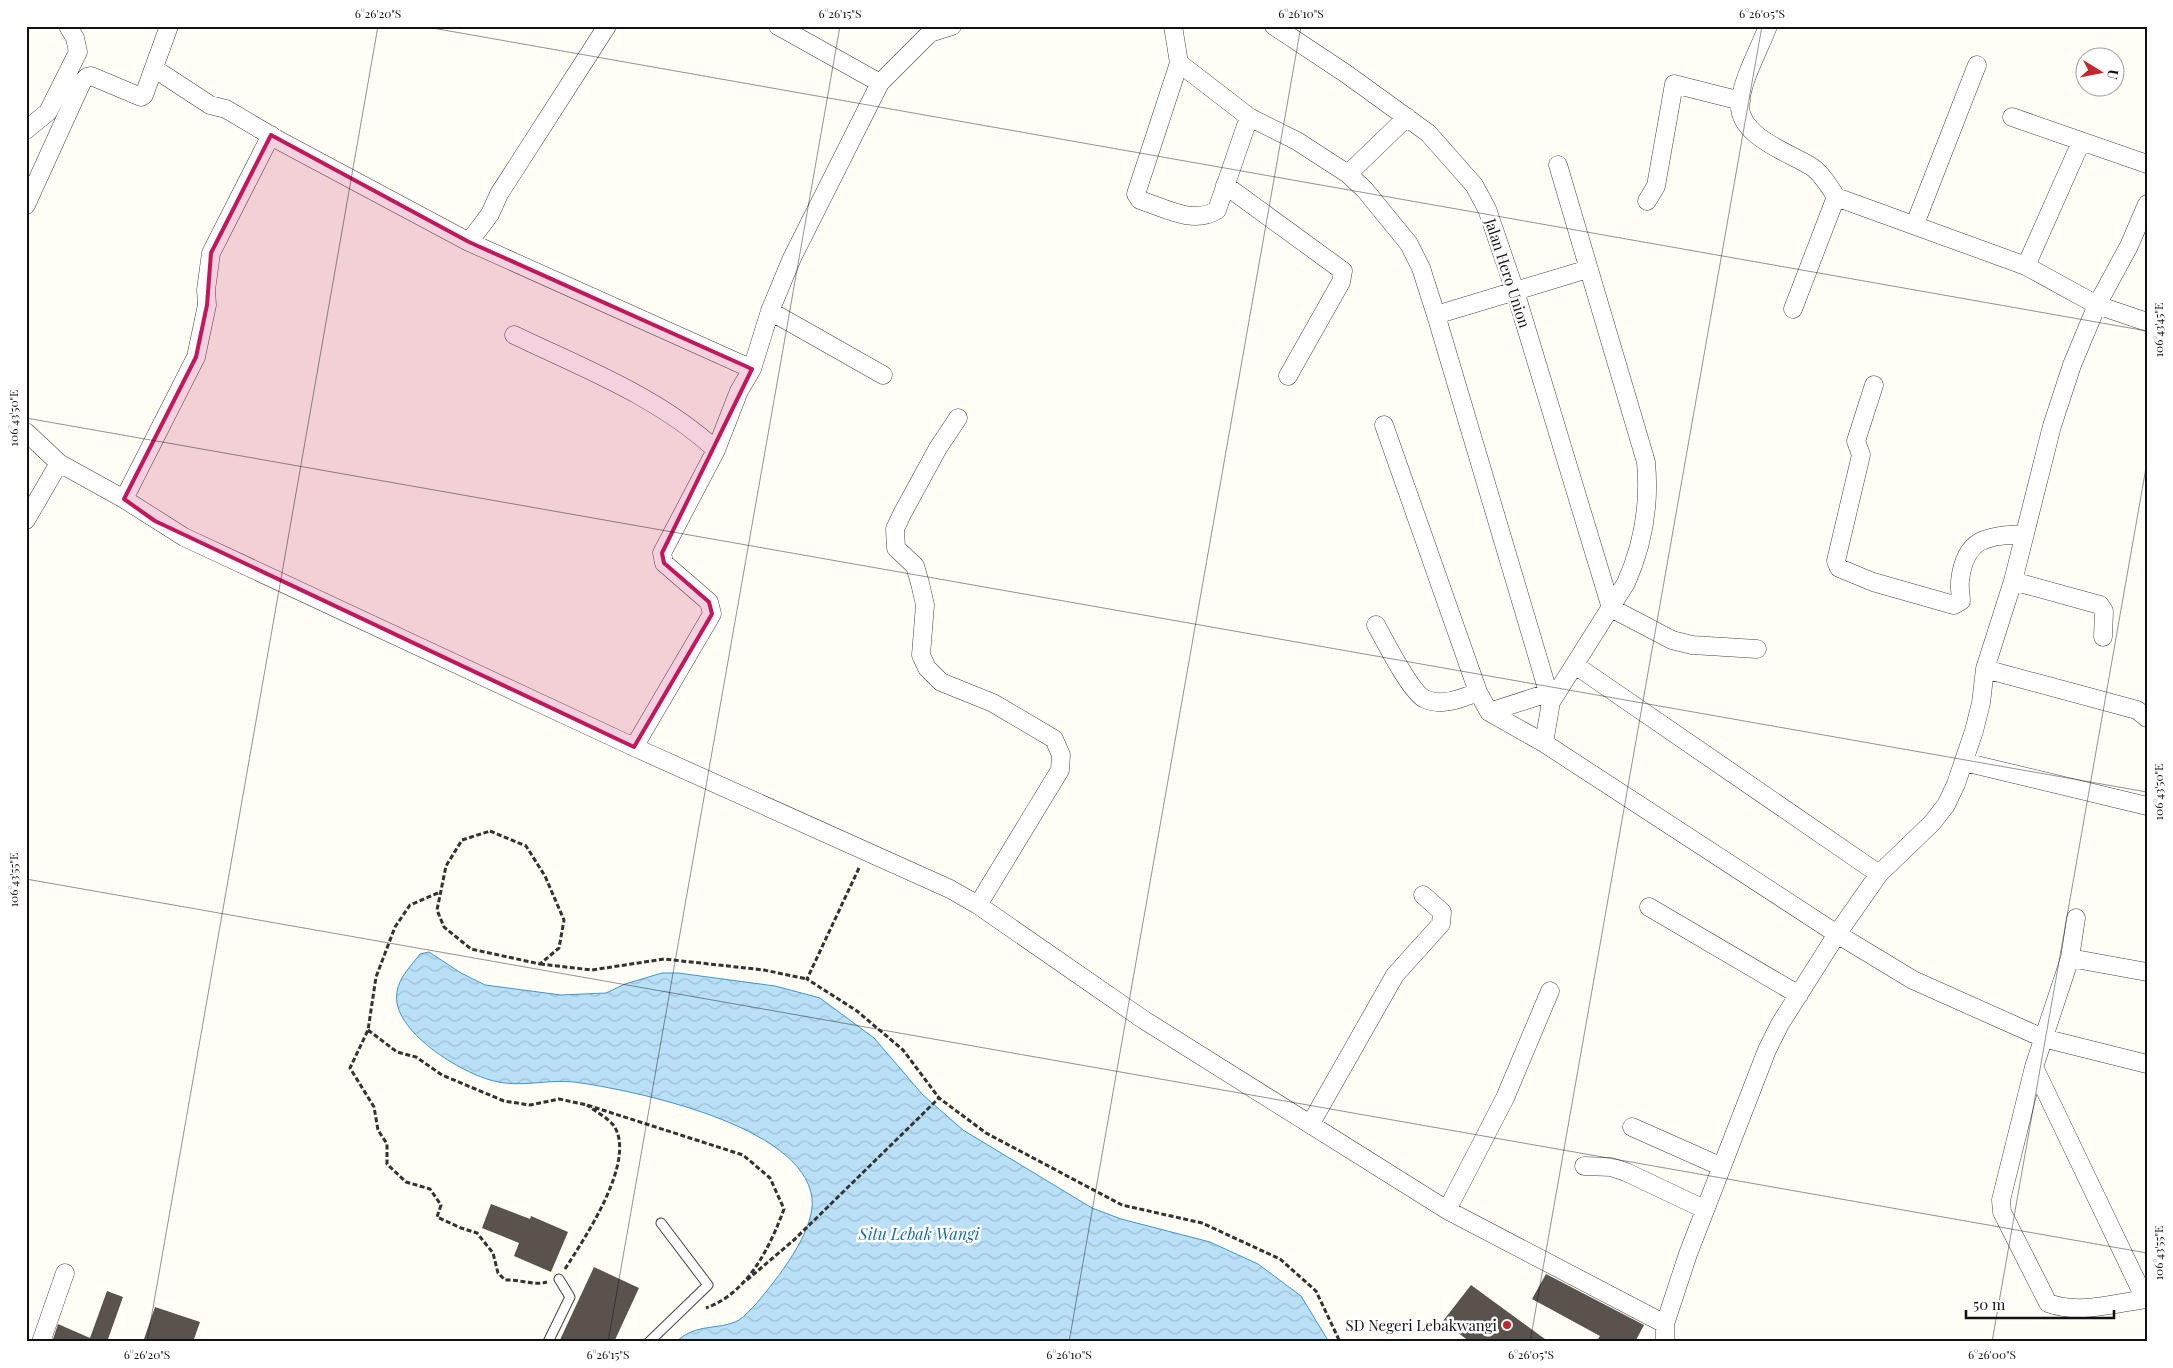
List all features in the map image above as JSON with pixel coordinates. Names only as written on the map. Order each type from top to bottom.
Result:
[{"type":"street","points":[[26,130],[48,112],[78,52],[75,38],[68,26]]},
{"type":"street","points":[[26,205],[65,115],[87,77],[141,97],[145,94],[169,26]]},
{"type":"street","points":[[469,242],[490,214],[499,194],[606,26]]},
{"type":"street","points":[[778,26],[880,83]]},
{"type":"street","points":[[634,747],[712,614],[709,602],[664,563],[662,553],[716,450],[740,392],[752,369],[770,311],[792,258],[880,83],[930,33],[952,26]]},
{"type":"street","points":[[1173,26],[1179,63],[1136,194],[1140,200],[1196,218],[1209,215],[1217,210],[1248,117]]},
{"type":"street","name":"Jalan Hero Union","points":[[1274,26],[1428,133],[1474,185],[1487,209],[1515,291],[1611,608]]},
{"type":"street","points":[[1768,26],[1741,100],[1741,111],[1752,129],[1762,139],[1812,167],[1820,174],[1836,197],[2026,266],[2097,305],[2147,322]]},
{"type":"street","points":[[1179,63],[1248,117],[1297,141],[1348,174],[1365,190],[1409,244],[1421,268],[1436,315],[1550,698],[1544,743]]},
{"type":"street","points":[[1914,224],[1977,66]]},
{"type":"street","points":[[155,68],[210,105],[226,109],[469,242],[752,369]]},
{"type":"street","points":[[1647,201],[1656,186],[1674,84],[1741,100]]},
{"type":"street","points":[[1348,174],[1407,117]]},
{"type":"street","points":[[2012,118],[2147,164]]},
{"type":"street","points":[[124,499],[196,357],[207,305],[206,290],[211,253],[271,135]]},
{"type":"street","points":[[2026,266],[2081,142]]},
{"type":"street","points":[[1489,712],[1550,698],[1575,665],[1611,608],[1635,564],[1644,527],[1648,482],[1646,462],[1558,166]]},
{"type":"street","points":[[1225,185],[1342,271],[1341,282],[1288,376]]},
{"type":"street","points":[[1793,309],[1836,197]]},
{"type":"street","points":[[26,432],[59,464],[124,499],[184,537],[634,747],[950,889],[978,905],[1144,1020],[1447,1210],[1665,1333],[1704,1209],[1767,1050],[1799,995],[1879,874],[1932,823],[1946,804],[1964,762],[1981,703],[1985,669],[2013,581],[2052,426],[2072,365],[2097,305],[2129,246],[2147,204]]},
{"type":"street","points":[[1436,315],[1588,269]]},
{"type":"street","points":[[770,311],[883,374]]},
{"type":"street","points":[[514,335],[622,386],[670,414],[716,450]]},
{"type":"street","points":[[1874,386],[1856,440],[1860,455],[1836,561],[1839,568],[1873,582],[1954,605],[1960,601],[1960,582],[1967,557],[1980,540],[1998,535],[2024,534]]},
{"type":"street","points":[[958,418],[938,448],[895,530],[896,548],[915,566],[925,605],[921,655],[927,668],[941,682],[994,703],[1054,739],[1061,755],[1060,770],[978,905]]},
{"type":"street","points":[[1384,426],[1478,692],[1489,712],[1544,743],[1838,934],[1913,980],[2043,1038],[2145,1066]]},
{"type":"street","points":[[26,520],[59,464]]},
{"type":"street","points":[[2013,581],[2100,605],[2104,611],[2103,637]]},
{"type":"street","points":[[1611,608],[1672,640],[1692,645],[1757,649]]},
{"type":"street","points":[[1376,625],[1397,665],[1424,699],[1438,702],[1456,700],[1478,692]]},
{"type":"street","points":[[1575,665],[1879,874]]},
{"type":"street","points":[[1985,669],[2137,710],[2147,718]]},
{"type":"street","points":[[1964,762],[2147,806]]},
{"type":"street","points":[[1311,1123],[1395,974],[1441,924],[1442,912],[1423,895]]},
{"type":"street","points":[[1648,907],[1799,995]]},
{"type":"street","points":[[2034,1066],[2146,1299],[2094,1307],[2062,1308],[2048,1303],[2002,1212],[2002,1189],[2034,1066],[2070,958],[2076,918]]},
{"type":"street","points":[[2070,958],[2147,972]]},
{"type":"street","points":[[1447,1210],[1505,1098],[1550,991]]},
{"type":"street","points":[[1632,1127],[1722,1167]]},
{"type":"street","points":[[1584,1166],[1611,1167],[1626,1172],[1704,1209]]},
{"type":"street","points":[[41,1342],[65,1273]]},
{"type":"lane","points":[[649,1342],[675,1319],[708,1285],[661,1224]]},
{"type":"lane","points":[[548,1342],[570,1297],[559,1279]]},
{"type":"path","points":[[540,964],[559,948],[564,920],[545,876],[526,846],[490,830],[462,840],[446,866],[438,893],[437,910],[444,927],[471,950],[540,964],[592,970],[664,959],[764,970],[807,979],[857,1011],[903,1050],[939,1098],[986,1133],[1122,1205],[1202,1223],[1280,1259],[1316,1292],[1340,1342]]},
{"type":"path","points":[[807,979],[867,852]]},
{"type":"path","points":[[438,893],[410,905],[395,927],[376,977],[368,1030],[350,1068],[374,1107],[378,1130],[387,1144],[387,1164],[406,1182],[430,1189],[441,1204],[438,1217],[477,1233],[493,1253],[498,1274],[505,1280],[518,1279],[538,1285],[559,1279],[602,1210],[621,1150],[614,1126],[587,1105]]},
{"type":"path","points":[[368,1030],[396,1052],[416,1057],[442,1076],[504,1101],[530,1105],[559,1098],[587,1105],[743,1155],[770,1178],[784,1209],[773,1239],[745,1282]]},
{"type":"path","points":[[675,1319],[713,1305],[745,1282],[795,1239],[939,1098]]},
{"type":"highlighted area","points":[[271,135],[469,242],[752,369],[662,553],[664,563],[709,602],[712,614],[634,747],[155,521],[124,499],[196,357],[207,305],[211,253]]},
{"type":"water","name":"Situ Lebak Wangi","points":[[429,952],[461,973],[485,985],[561,995],[606,993],[625,984],[662,973],[678,973],[775,986],[820,998],[874,1038],[923,1095],[963,1130],[1092,1208],[1121,1219],[1210,1242],[1258,1264],[1301,1296],[1329,1342],[676,1342],[700,1329],[739,1320],[756,1304],[784,1269],[801,1240],[812,1211],[812,1198],[802,1172],[779,1150],[748,1131],[673,1103],[635,1093],[574,1082],[504,1083],[481,1077],[448,1060],[416,1035],[405,1021],[398,1007],[397,992],[403,977],[420,954]]},
{"type":"building","points":[[491,1204],[530,1219],[531,1216],[568,1232],[551,1272],[514,1256],[519,1243],[482,1228]]},
{"type":"building","points":[[594,1267],[639,1288],[614,1342],[559,1342]]},
{"type":"building","points":[[1546,1274],[1644,1325],[1635,1342],[1596,1342],[1600,1336],[1532,1299]]},
{"type":"building","points":[[1471,1285],[1549,1342],[1470,1342],[1443,1321]]},
{"type":"building","points":[[107,1291],[123,1297],[107,1342],[52,1342],[58,1324],[90,1338]]},
{"type":"building","points":[[155,1307],[200,1322],[193,1342],[143,1342]]},
{"type":"place","name":"SD Negeri Lebakwangi","points":[[1507,1325]]}]
